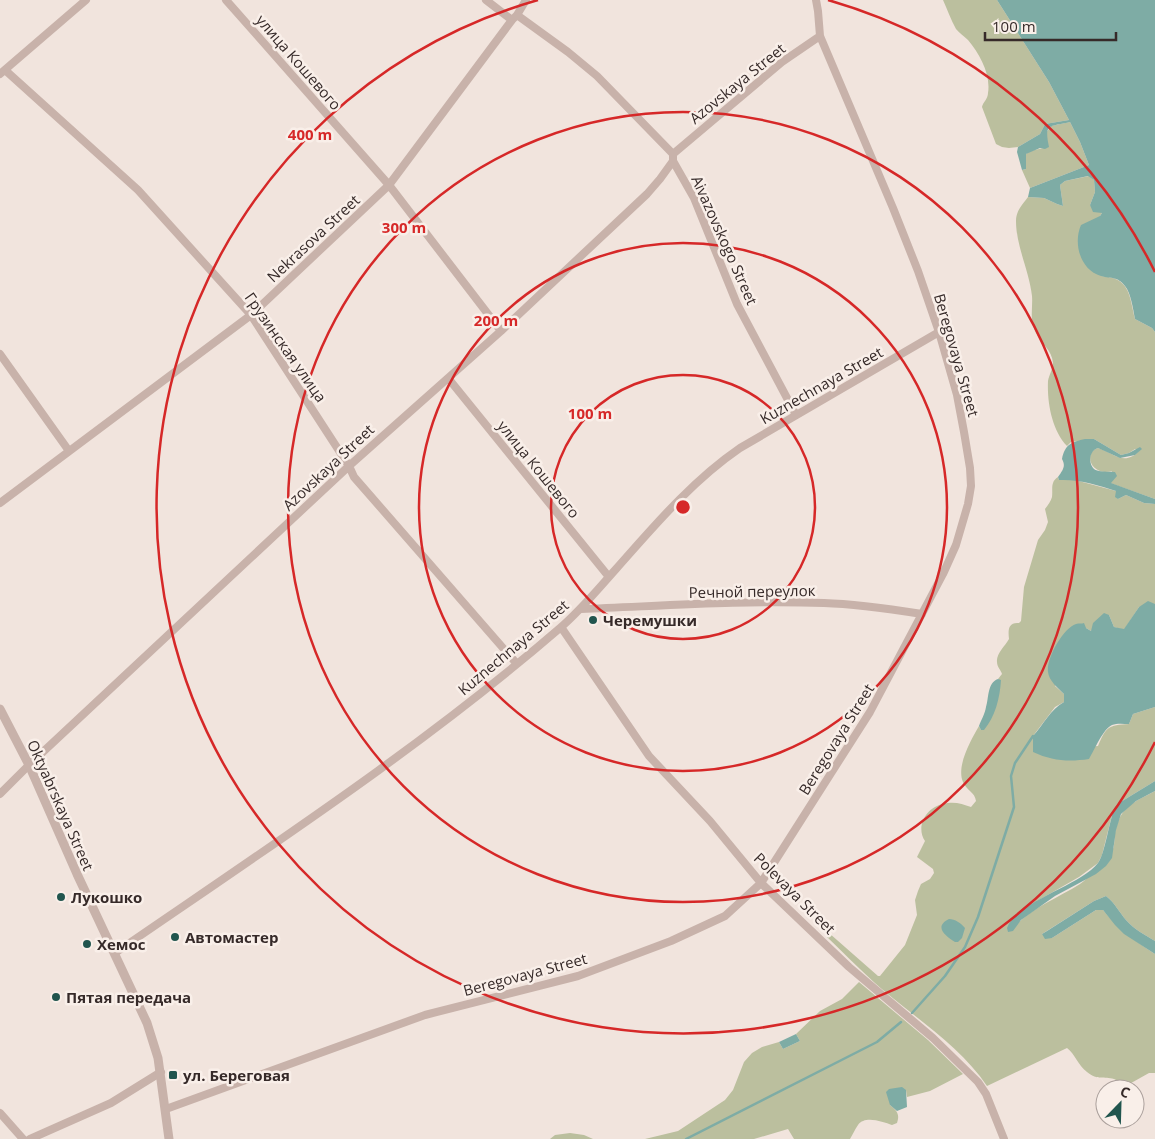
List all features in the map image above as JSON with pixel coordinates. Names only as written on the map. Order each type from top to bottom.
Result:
[{"type":"street","points":[[2,72],[86,0]]},
{"type":"street","name":"улица Кошевого","points":[[226,0],[388,185],[501,330]]},
{"type":"street","name":"Aivazovskogo Street","points":[[486,0],[591,70],[673,157],[694,198],[737,304],[796,415]]},
{"type":"street","name":"Nekrasova Street","points":[[0,503],[251,315],[388,185],[526,0]]},
{"type":"street","name":"Beregovaya Street","points":[[166,1110],[425,1015],[578,976],[671,941],[724,916],[761,883],[882,692],[943,574],[962,528],[971,486],[964,432],[939,332],[918,271],[893,208],[820,36],[816,0]]},
{"type":"street","name":"Azovskaya Street","points":[[0,794],[349,466],[501,330],[647,194],[660,179],[673,157],[774,68],[820,36]]},
{"type":"street","name":"Грузинская улица","points":[[2,72],[138,190],[251,315],[349,466],[354,477],[517,664]]},
{"type":"street","name":"Kuznechnaya Street","points":[[115,953],[344,795],[517,664],[581,609],[665,514],[709,472],[740,448],[939,332]]},
{"type":"street","points":[[0,354],[69,451]]},
{"type":"street","name":"улица Кошевого","points":[[448,378],[609,577]]},
{"type":"street","name":"Речной переулок","points":[[581,609],[747,603],[824,603],[874,607],[922,614]]},
{"type":"street","name":"Polevaya Street","points":[[561,627],[649,756],[710,820],[761,883],[849,967],[934,1038],[969,1071],[986,1094],[1004,1139]]},
{"type":"street","name":"Oktyabrskaya Street","points":[[0,709],[29,765],[155,1043],[161,1072],[169,1139]]},
{"type":"street","points":[[30,1139],[111,1103],[161,1072]]},
{"type":"street","points":[[0,1113],[23,1139]]},
{"type":"green space","points":[[943,0],[997,0],[1049,82],[1069,120],[1045,124],[1040,134],[1018,147],[1009,148],[996,144],[982,107],[987,97],[988,86],[984,65],[968,40],[956,29]]},
{"type":"green space","points":[[1070,122],[1089,165],[1030,188],[1022,170],[1026,169],[1026,154],[1030,151],[1048,147],[1046,133],[1051,126]]},
{"type":"green space","points":[[1089,176],[1094,180],[1095,192],[1090,205],[1102,213],[1100,216],[1101,276],[1111,277],[1123,284],[1127,289],[1135,319],[1152,328],[1155,332],[1155,499],[1110,483],[1112,471],[1099,471],[1090,459],[1093,451],[1098,448],[1123,458],[1134,456],[1139,451],[1135,449],[1121,455],[1094,439],[1071,442],[1067,446],[1054,424],[1048,398],[1048,381],[1053,363],[1033,324],[1032,296],[1018,240],[1017,214],[1028,197],[1044,198],[1063,206],[1060,185],[1065,181]]},
{"type":"green space","points":[[1058,477],[1059,480],[1075,480],[1116,491],[1118,499],[1126,495],[1144,503],[1155,504],[1155,604],[1139,607],[1124,630],[1114,627],[1109,615],[1091,631],[1086,628],[1055,686],[1064,694],[1064,702],[1055,707],[1033,736],[1034,751],[1098,746],[1109,728],[1116,725],[1129,724],[1133,714],[1155,707],[1155,781],[1119,803],[1112,815],[1102,855],[1098,863],[1079,877],[1032,904],[1015,926],[1038,908],[1088,878],[1113,849],[1117,824],[1124,811],[1134,802],[1155,791],[1155,941],[1129,924],[1106,896],[1094,901],[1042,934],[1052,938],[1096,910],[1103,910],[1127,934],[1155,954],[1155,1073],[1149,1073],[1138,1079],[1098,1077],[1091,1075],[1084,1069],[1067,1048],[987,1086],[954,1049],[865,974],[827,937],[827,934],[829,933],[878,976],[880,976],[905,945],[917,915],[915,900],[918,891],[921,884],[930,879],[934,873],[933,869],[917,857],[925,841],[921,829],[924,818],[937,806],[954,803],[971,807],[976,801],[974,795],[963,782],[961,768],[979,726],[981,730],[1000,681],[998,679],[1002,674],[997,659],[1009,639],[1009,627],[1021,621],[1024,587],[1038,540],[1048,522],[1045,509],[1052,497],[1055,479]]},
{"type":"green space","points":[[859,982],[928,1040],[963,1074],[930,1091],[907,1097],[906,1090],[890,1105],[897,1113],[897,1123],[892,1125],[874,1120],[865,1120],[858,1125],[850,1139],[794,1139],[788,1129],[754,1139],[645,1139],[678,1131],[725,1100],[733,1090],[744,1062],[752,1053],[762,1047],[779,1042],[783,1049],[800,1041],[796,1034],[820,1011],[842,999]]},
{"type":"green space","points":[[570,1133],[584,1135],[593,1139],[550,1139],[555,1135]]},
{"type":"water","points":[[997,0],[1155,0],[1155,332],[1152,328],[1135,319],[1132,301],[1122,283],[1117,279],[1094,273],[1083,262],[1080,255],[1078,240],[1081,225],[1100,216],[1102,213],[1093,212],[1090,205],[1095,192],[1094,180],[1088,176],[1065,181],[1060,185],[1063,206],[1044,198],[1028,197],[1030,188],[1089,165],[1070,122],[1050,127],[1047,134],[1049,147],[1045,149],[1040,148],[1026,154],[1026,169],[1022,170],[1017,152],[1018,147],[1040,134],[1045,124],[1069,120],[1049,82]]},
{"type":"water","points":[[1085,439],[1094,439],[1121,455],[1140,447],[1142,449],[1135,455],[1120,458],[1098,448],[1091,454],[1091,464],[1096,470],[1115,472],[1117,476],[1111,483],[1155,499],[1155,504],[1144,503],[1126,495],[1118,499],[1115,497],[1116,491],[1081,481],[1059,480],[1058,477],[1064,466],[1062,459],[1065,450],[1073,443]]},
{"type":"water","points":[[1148,601],[1155,604],[1155,707],[1133,714],[1129,724],[1116,724],[1109,727],[1102,735],[1089,759],[1061,760],[1033,752],[1033,736],[1051,713],[1064,702],[1064,694],[1052,681],[1048,672],[1048,666],[1056,645],[1066,631],[1077,624],[1084,623],[1086,628],[1091,631],[1093,623],[1104,613],[1109,615],[1114,627],[1124,629],[1139,607]]},
{"type":"water","points":[[998,679],[1001,680],[996,707],[988,725],[984,730],[981,730],[979,726],[990,687]]},
{"type":"water","points":[[1155,781],[1155,791],[1136,801],[1121,814],[1116,830],[1112,858],[1106,866],[1096,874],[1055,896],[1021,920],[1013,931],[1008,932],[1007,928],[1013,918],[1023,910],[1078,879],[1098,863],[1103,852],[1115,807]]},
{"type":"water","points":[[1106,896],[1129,924],[1155,941],[1155,954],[1124,934],[1103,910],[1096,910],[1052,938],[1045,939],[1042,934],[1094,901]]},
{"type":"water","points":[[949,919],[962,924],[965,928],[962,938],[958,942],[952,940],[941,928],[944,922]]},
{"type":"water","points":[[796,1034],[800,1041],[783,1049],[779,1042]]},
{"type":"water","points":[[902,1087],[906,1090],[907,1107],[897,1111],[890,1105],[886,1092],[889,1089]]},
{"type":"waterway","points":[[912,1013],[945,976],[965,947],[978,917],[1014,807],[1011,776],[1015,763],[1033,736]]},
{"type":"waterway","points":[[686,1139],[877,1042],[901,1022]]},
{"type":"place","name":"Черемушки","points":[[593,620]]},
{"type":"place","name":"Лукошко","points":[[61,897]]},
{"type":"place","name":"Автомастер","points":[[175,937]]},
{"type":"place","name":"Хемос","points":[[87,944]]},
{"type":"place","name":"Пятая передача","points":[[56,997]]},
{"type":"place","name":"ул. Береговая","points":[[173,1075]]}]
